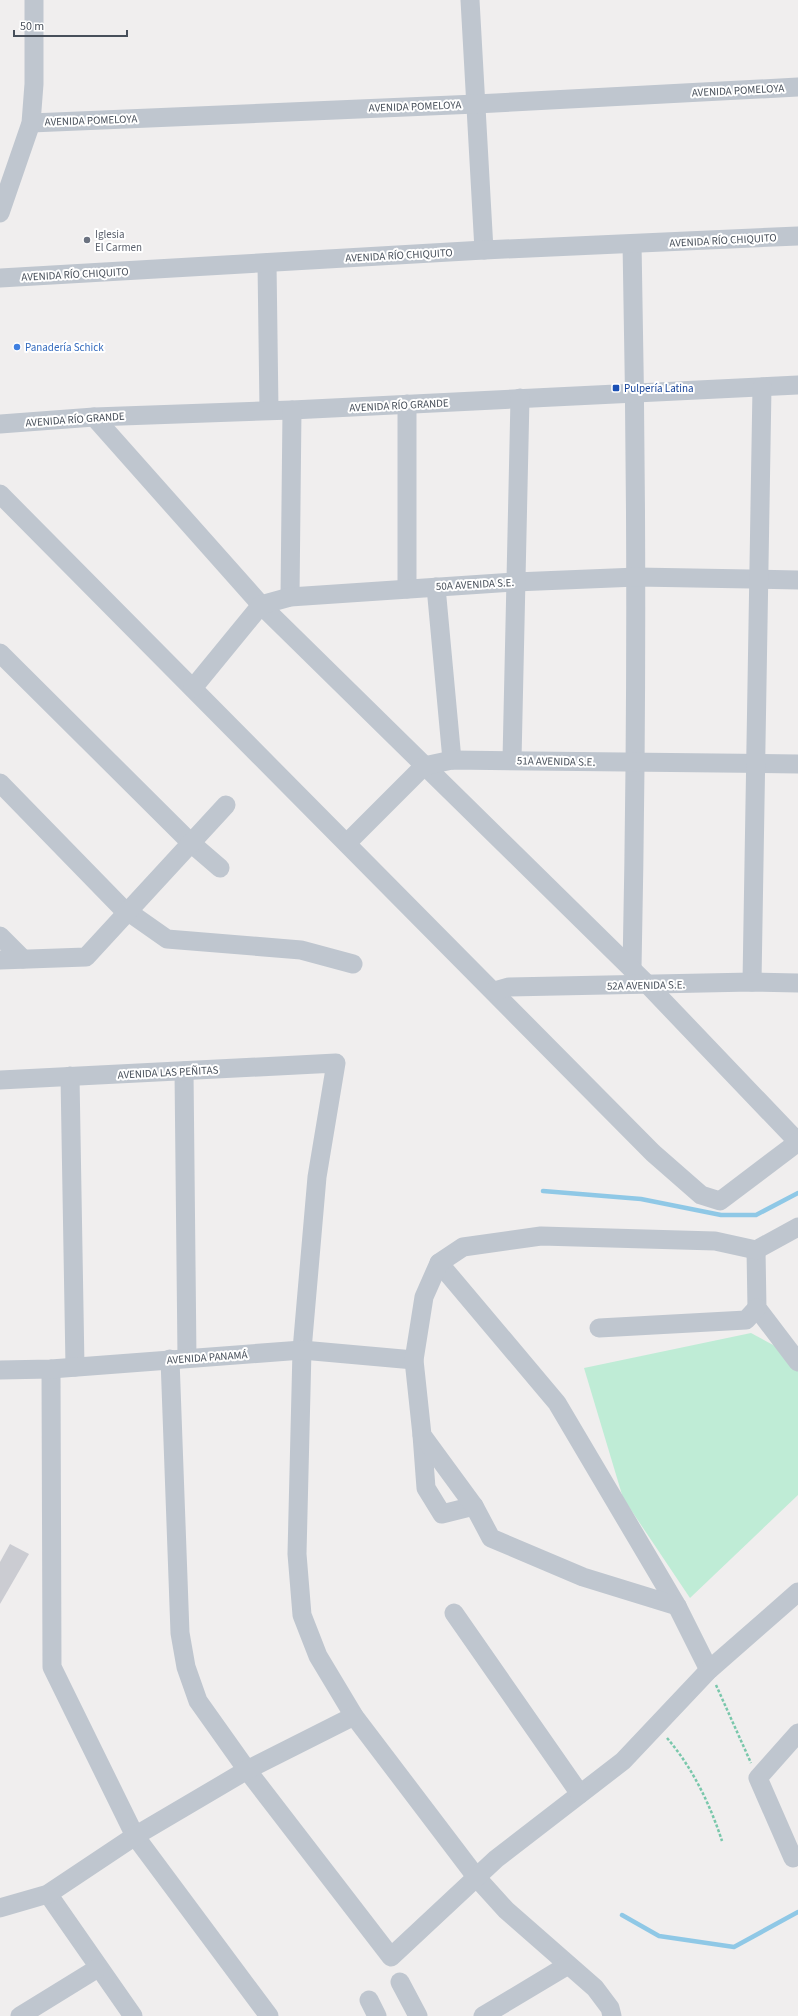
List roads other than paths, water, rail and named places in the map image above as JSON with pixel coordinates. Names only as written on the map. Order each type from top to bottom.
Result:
[{"type":"street","points":[[0,213],[32,123],[34,84],[34,0]]},
{"type":"street","points":[[470,0],[484,250]]},
{"type":"street","name":"AVENIDA POMELOYA","points":[[32,123],[476,104],[798,87]]},
{"type":"street","name":"AVENIDA RÍO CHIQUITO","points":[[0,278],[484,250],[798,236]]},
{"type":"street","points":[[632,244],[637,577],[636,762],[632,969]]},
{"type":"street","points":[[267,263],[268,410]]},
{"type":"street","name":"AVENIDA RÍO GRANDE","points":[[0,424],[94,417],[292,410],[798,385]]},
{"type":"street","points":[[752,982],[762,387]]},
{"type":"street","points":[[512,760],[514,582],[520,398]]},
{"type":"street","points":[[407,404],[407,589]]},
{"type":"street","points":[[290,597],[292,410]]},
{"type":"street","points":[[0,494],[495,991],[653,1153],[701,1195],[720,1200],[798,1142],[632,969],[261,605],[94,417]]},
{"type":"street","name":"50A AVENIDA S.E.","points":[[261,605],[290,597],[514,582],[637,577],[798,580]]},
{"type":"street","points":[[436,587],[452,760]]},
{"type":"street","points":[[193,688],[261,605]]},
{"type":"street","points":[[0,653],[191,843],[220,868]]},
{"type":"street","name":"51A AVENIDA S.E.","points":[[424,766],[452,760],[798,764]]},
{"type":"street","points":[[347,843],[424,766]]},
{"type":"street","points":[[0,783],[120,906],[167,939],[301,950],[353,964]]},
{"type":"street","points":[[0,960],[86,957],[226,805]]},
{"type":"street","points":[[0,936],[23,959]]},
{"type":"street","name":"52A AVENIDA S.E.","points":[[495,991],[509,987],[752,982],[798,983]]},
{"type":"street","name":"AVENIDA LAS PEÑITAS","points":[[0,1080],[336,1063],[317,1177],[302,1350]]},
{"type":"street","points":[[184,1071],[179,1359],[180,1633],[186,1667],[198,1701],[247,1770],[391,1957],[496,1859],[623,1761],[709,1670],[797,1594]]},
{"type":"street","points":[[70,1076],[75,1368]]},
{"type":"street","points":[[474,1506],[442,1514],[426,1488],[414,1360],[424,1297],[439,1262],[463,1247],[541,1236],[715,1241],[756,1250],[798,1227]]},
{"type":"street","points":[[756,1250],[757,1308],[798,1362]]},
{"type":"street","points":[[439,1262],[557,1402],[677,1606],[709,1670]]},
{"type":"street","points":[[599,1328],[746,1320],[757,1308]]},
{"type":"street","points":[[302,1350],[297,1554],[302,1615],[318,1656],[354,1716],[477,1878],[506,1910],[595,1988],[608,2013]]},
{"type":"street","name":"AVENIDA PANAMÁ","points":[[0,1370],[75,1368],[302,1350],[414,1360]]},
{"type":"street","points":[[51,1369],[52,1667],[135,1836],[269,2016]]},
{"type":"street","points":[[422,1435],[474,1506],[491,1538],[583,1577],[677,1606]]},
{"type":"street","points":[[454,1613],[580,1794]]},
{"type":"street","points":[[0,1908],[48,1894],[135,1836],[247,1770],[354,1716]]},
{"type":"street","points":[[793,1849],[758,1778],[798,1733]]},
{"type":"street","points":[[48,1894],[98,1968],[133,2016]]},
{"type":"street","points":[[483,2016],[568,1965]]},
{"type":"street","points":[[20,2016],[98,1968]]},
{"type":"street","points":[[400,1982],[418,2016]]},
{"type":"waterway","points":[[543,1191],[641,1199],[721,1215],[756,1215],[798,1193]]},
{"type":"waterway","points":[[622,1915],[659,1936],[734,1947],[798,1912]]},
{"type":"place","name":"Iglesia El Carmen","points":[[87,240]]},
{"type":"place","name":"Panadería Schick","points":[[17,347]]},
{"type":"place","name":"Pulpería Latina","points":[[616,388]]}]
